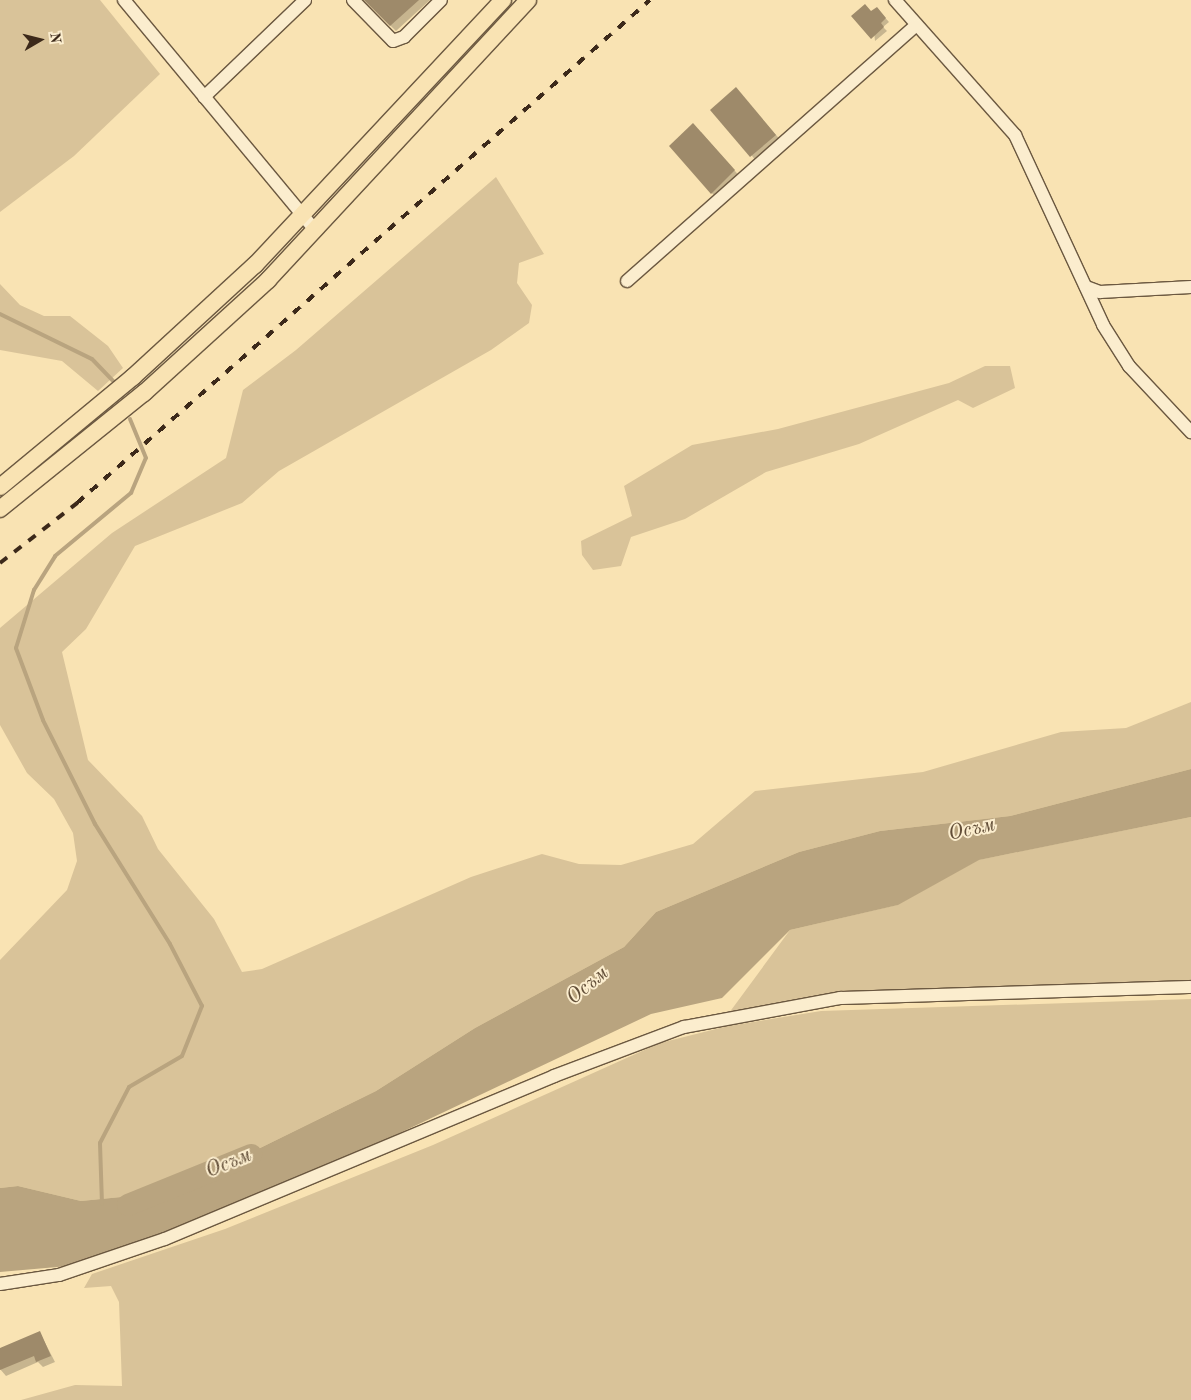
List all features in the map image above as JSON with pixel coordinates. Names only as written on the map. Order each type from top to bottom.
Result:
[{"type":"main road","points":[[0,487],[133,377],[304,217],[503,0]]},
{"type":"main road","points":[[0,509],[196,347],[316,231],[528,0]]},
{"type":"street","points":[[124,0],[316,231]]},
{"type":"street","points":[[204,96],[305,0]]},
{"type":"street","points":[[353,0],[393,41],[404,37],[440,0]]},
{"type":"street","points":[[895,0],[1016,135],[1086,287],[1129,366],[1191,432]]},
{"type":"street","points":[[627,281],[916,25]]},
{"type":"street","points":[[1086,287],[1100,292],[1191,287]]},
{"type":"street","points":[[0,1284],[59,1275],[165,1239],[562,1072],[684,1027],[840,998],[1191,987]]},
{"type":"shaded area","points":[[0,0],[100,0],[160,74],[74,156],[0,212]]},
{"type":"shaded area","points":[[496,177],[544,254],[519,263],[517,283],[532,305],[529,323],[491,350],[279,471],[242,503],[135,546],[86,629],[62,652],[88,760],[142,816],[158,849],[214,919],[242,972],[262,969],[471,877],[542,854],[579,864],[621,865],[693,844],[755,791],[923,772],[1061,732],[1126,728],[1191,702],[1191,769],[1010,816],[880,831],[799,852],[656,912],[624,947],[475,1028],[376,1091],[171,1192],[81,1201],[18,1186],[0,1188],[0,960],[67,890],[77,861],[73,833],[54,799],[27,773],[0,725],[0,628],[112,533],[226,458],[243,390],[296,350]]},
{"type":"shaded area","points":[[0,284],[20,305],[44,316],[70,316],[108,346],[123,368],[98,391],[62,361],[0,350]]},
{"type":"shaded area","points":[[985,366],[1010,366],[1015,388],[973,408],[958,400],[859,444],[766,472],[685,519],[631,537],[621,566],[593,570],[582,555],[581,541],[632,516],[624,486],[692,445],[778,429],[949,383]]},
{"type":"shaded area","points":[[1191,817],[1191,988],[992,993],[729,1013],[790,930],[897,905],[978,860]]},
{"type":"shaded area","points":[[1191,999],[1191,1400],[21,1400],[75,1385],[122,1386],[119,1302],[111,1286],[84,1288],[92,1274],[225,1229],[433,1145],[660,1043],[728,1026],[821,1011]]},
{"type":"water","points":[[1191,769],[1191,817],[979,860],[898,905],[790,930],[722,998],[651,1014],[326,1168],[137,1245],[80,1265],[0,1272],[0,1188],[18,1186],[81,1201],[171,1192],[376,1091],[475,1028],[624,947],[656,912],[799,852],[880,831],[1010,816]]},
{"type":"building","points":[[364,0],[419,0],[390,26]]},
{"type":"building","points":[[865,4],[871,11],[877,7],[886,18],[881,23],[884,27],[871,39],[851,16]]},
{"type":"building","points":[[736,87],[776,135],[750,157],[710,110]]},
{"type":"building","points":[[693,123],[735,170],[711,194],[669,146]]},
{"type":"building","points":[[40,1331],[51,1356],[36,1362],[34,1356],[0,1370],[0,1348]]},
{"type":"waterway","points":[[0,314],[92,359],[114,382]]},
{"type":"waterway","points":[[102,1204],[100,1143],[129,1087],[182,1056],[202,1006],[170,944],[95,824],[43,720],[16,648],[34,590],[55,556],[131,493],[146,458],[130,419]]},
{"type":"waterway","name":"Осъм","points":[[128,1205],[251,1155]]},
{"type":"railway","points":[[0,563],[77,503],[650,0]]}]
